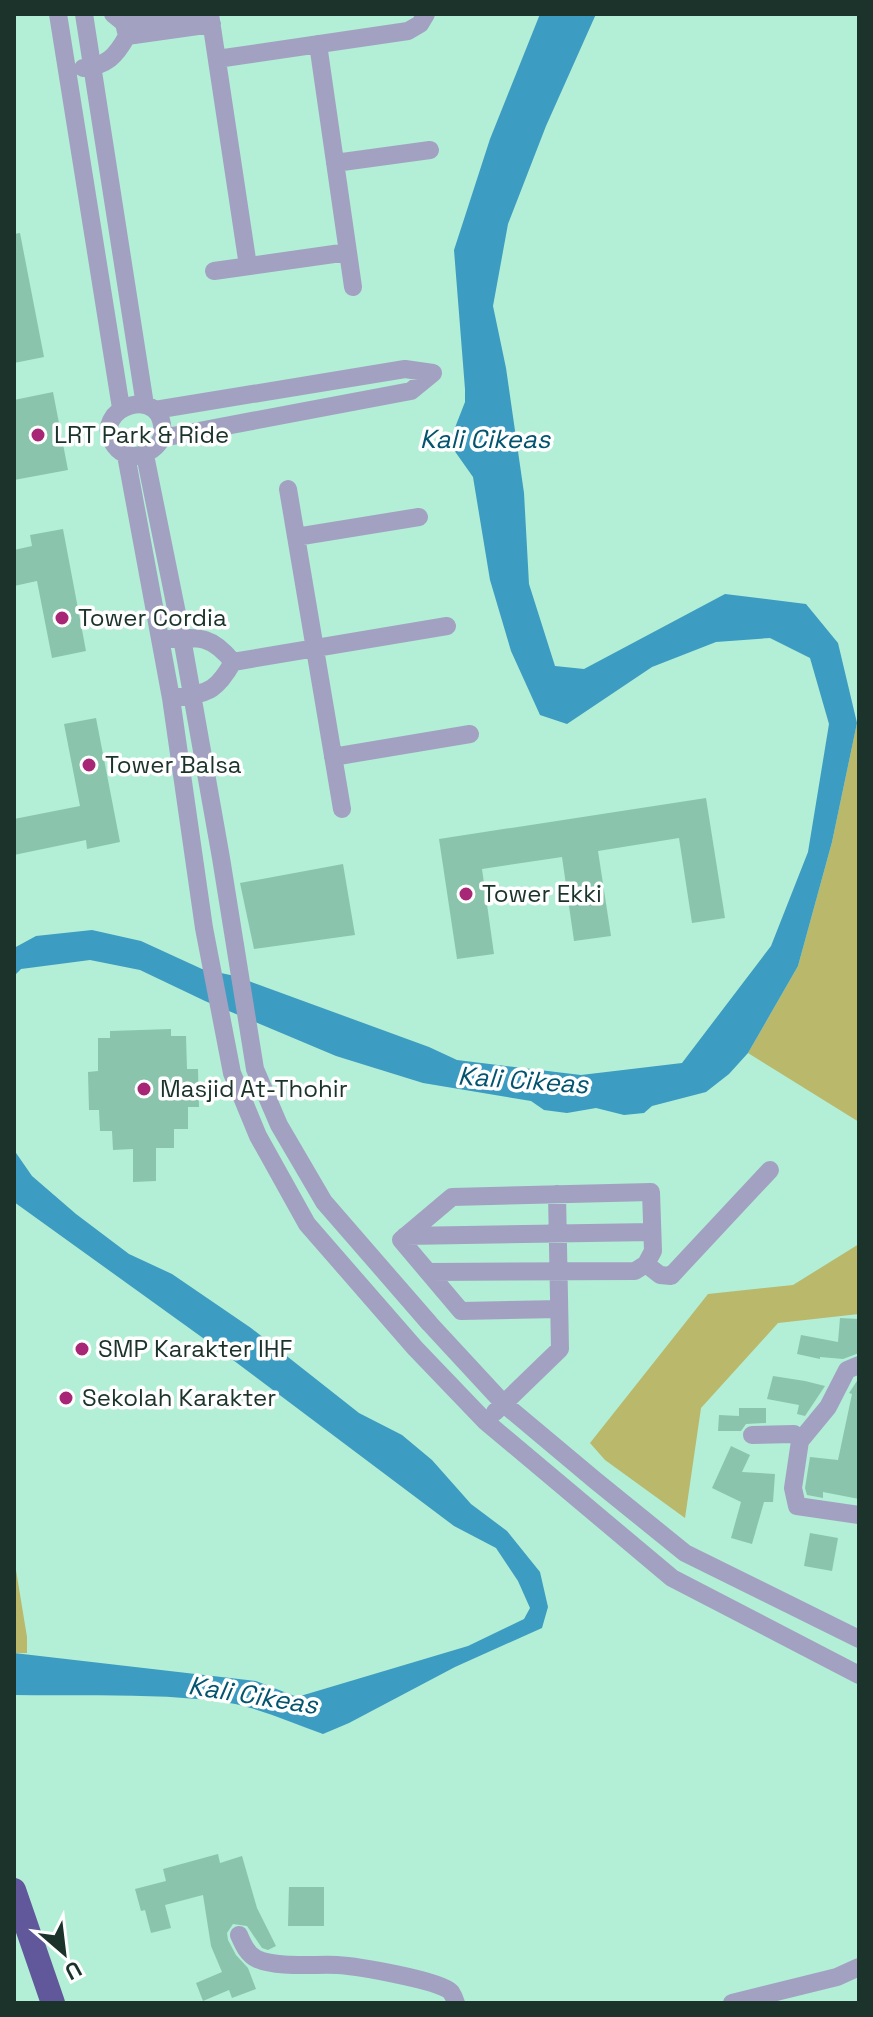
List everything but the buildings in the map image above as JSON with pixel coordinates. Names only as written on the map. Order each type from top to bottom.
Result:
[{"type":"highway","points":[[14,1890],[53,2003]]},
{"type":"street","points":[[58,14],[121,408]]},
{"type":"street","points":[[84,14],[150,408],[163,428],[162,438],[152,451],[136,455],[115,446],[110,433],[112,419],[121,408],[133,403],[150,408],[405,369],[433,373],[411,391],[162,438]]},
{"type":"street","points":[[121,24],[193,14]]},
{"type":"street","points":[[217,59],[408,31],[420,24],[426,14]]},
{"type":"street","points":[[121,24],[211,19],[248,266]]},
{"type":"street","points":[[66,70],[92,67],[116,55],[121,24]]},
{"type":"street","points":[[318,44],[353,287]]},
{"type":"street","points":[[335,163],[430,150]]},
{"type":"street","points":[[214,271],[348,252]]},
{"type":"street","points":[[136,455],[182,638],[255,1069],[279,1125],[324,1202],[504,1404],[685,1553],[859,1639]]},
{"type":"street","points":[[136,455],[160,640],[220,1020],[232,1073],[258,1136],[307,1224],[415,1348],[485,1421],[672,1578],[859,1675]]},
{"type":"street","points":[[288,489],[342,809]]},
{"type":"street","points":[[296,537],[419,517]]},
{"type":"street","points":[[233,662],[447,626]]},
{"type":"street","points":[[160,640],[206,639],[219,644],[233,662]]},
{"type":"street","points":[[171,698],[204,693],[221,683],[233,662]]},
{"type":"street","points":[[333,757],[470,734]]},
{"type":"street","points":[[646,1264],[660,1275],[671,1276],[770,1170]]},
{"type":"street","points":[[429,1272],[635,1271],[646,1264],[653,1251],[651,1192],[452,1197],[401,1240],[461,1311],[559,1309]]},
{"type":"street","points":[[485,1421],[560,1349],[557,1194]]},
{"type":"street","points":[[405,1236],[652,1232]]},
{"type":"street","points":[[415,1348],[430,1324]]},
{"type":"street","points":[[859,1365],[847,1370],[828,1407],[800,1441],[793,1488],[797,1506],[859,1515]]},
{"type":"street","points":[[752,1435],[794,1434],[800,1441]]},
{"type":"street","points":[[672,1578],[685,1553]]},
{"type":"street","points":[[239,1935],[245,1949],[257,1959],[278,1963],[341,1965],[417,1979],[443,1987],[456,2003]]},
{"type":"street","points":[[732,2003],[837,1977],[859,1967]]},
{"type":"shaded area","points":[[857,723],[859,1122],[748,1053],[798,966],[832,842]]},
{"type":"shaded area","points":[[859,1244],[859,1314],[778,1323],[701,1408],[685,1518],[605,1460],[590,1443],[708,1294],[793,1285]]},
{"type":"shaded area","points":[[14,1558],[27,1637],[27,1653],[14,1653]]},
{"type":"water","name":"Kali Cikeas","points":[[540,14],[596,14],[546,126],[508,224],[493,306],[506,368],[524,493],[529,584],[555,666],[584,669],[725,594],[806,604],[838,643],[857,723],[832,842],[798,966],[748,1053],[729,1074],[706,1092],[652,1106],[644,1113],[624,1115],[596,1108],[567,1113],[544,1110],[531,1101],[423,1083],[336,1056],[140,970],[90,960],[21,969],[14,976],[14,948],[36,936],[92,930],[141,941],[202,969],[235,976],[457,1060],[581,1075],[682,1063],[771,946],[808,852],[829,724],[810,658],[770,638],[716,642],[652,667],[567,724],[540,715],[511,651],[490,580],[473,477],[449,443],[465,402],[454,250],[490,139]]},
{"type":"water","points":[[14,1150],[32,1176],[129,1254],[172,1274],[251,1328],[359,1413],[402,1435],[432,1460],[471,1504],[507,1531],[540,1572],[548,1607],[542,1628],[455,1667],[323,1734],[257,1710],[217,1701],[141,1696],[14,1695],[14,1653],[256,1681],[297,1697],[468,1646],[524,1619],[530,1608],[518,1581],[496,1548],[454,1526],[221,1351],[14,1202]]},
{"type":"place","name":"LRT Park & Ride","points":[[38,435]]},
{"type":"place","name":"Tower Cordia","points":[[62,618]]},
{"type":"place","name":"Tower Balsa","points":[[89,765]]},
{"type":"place","name":"Tower Ekki","points":[[466,894]]},
{"type":"place","name":"Masjid At-Thohir","points":[[144,1089]]},
{"type":"place","name":"SMP Karakter IHF","points":[[82,1349]]},
{"type":"place","name":"Sekolah Karakter","points":[[66,1398]]}]
